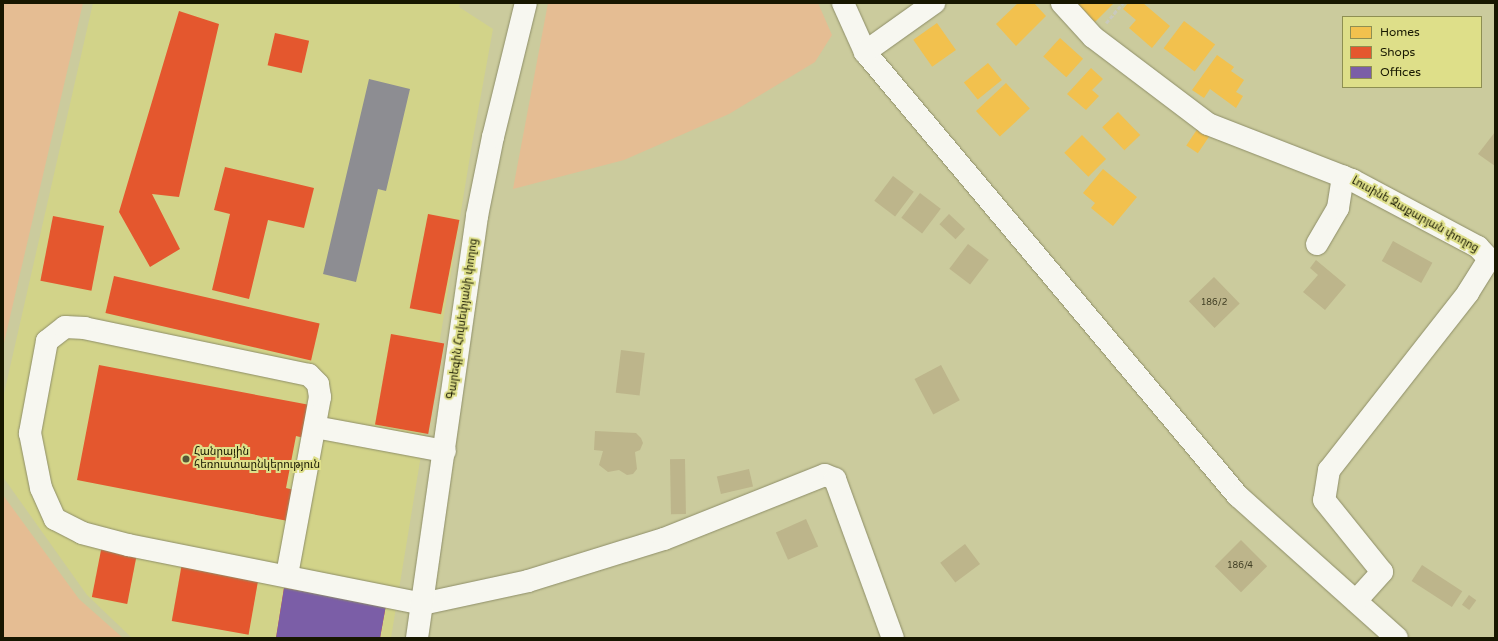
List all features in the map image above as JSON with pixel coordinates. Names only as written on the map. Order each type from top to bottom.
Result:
[{"type":"street","name":"Գարեգին Հովսեփյանի փողոց","points":[[417,638],[480,201],[526,3]]},
{"type":"street","points":[[843,3],[865,52],[1238,496],[1356,601],[1392,636]]},
{"type":"street","points":[[865,52],[934,3]]},
{"type":"street","name":"Լուսինե Զաքարյան փողոց","points":[[1062,3],[1093,36],[1208,124],[1343,176],[1478,247],[1492,256],[1468,293],[1329,470],[1324,500],[1382,572],[1356,601]]},
{"type":"street","points":[[1317,244],[1338,208],[1343,176]]},
{"type":"street","points":[[287,575],[320,397],[318,384],[309,375],[85,328],[65,327],[47,341],[30,433],[41,488],[55,519],[82,533],[128,545],[287,575],[422,604],[528,581],[664,539],[825,475],[835,479],[893,638]]},
{"type":"street","points":[[315,427],[445,451]]},
{"type":"path","points":[[1093,36],[1123,3]]},
{"type":"shaded area","points":[[3,3],[83,3],[3,347]]},
{"type":"shaded area","points":[[93,3],[460,3],[459,7],[493,29],[472,144],[391,638],[132,638],[87,595],[3,477],[3,398]]},
{"type":"shaded area","points":[[548,3],[818,3],[832,35],[815,62],[729,114],[624,160],[513,189]]},
{"type":"shaded area","points":[[3,495],[79,599],[123,638],[3,638]]},
{"type":"building: Homes","points":[[1018,3],[1034,3],[1046,16],[1016,46],[996,24]]},
{"type":"building: Homes","points":[[1077,3],[1114,3],[1095,22]]},
{"type":"building: Homes","points":[[1128,3],[1143,3],[1170,26],[1152,48],[1129,28],[1136,20],[1123,9]]},
{"type":"building: Homes","points":[[1184,21],[1215,44],[1195,72],[1164,48]]},
{"type":"building: Homes","points":[[937,23],[956,50],[932,67],[913,40]]},
{"type":"building: Homes","points":[[1060,38],[1083,59],[1066,77],[1043,57]]},
{"type":"building: Homes","points":[[1217,55],[1234,67],[1231,71],[1244,80],[1236,92],[1243,96],[1236,108],[1210,89],[1204,98],[1192,90]]},
{"type":"building: Homes","points":[[988,63],[1002,80],[978,100],[964,83]]},
{"type":"building: Homes","points":[[1091,68],[1103,79],[1092,90],[1099,96],[1086,110],[1067,94]]},
{"type":"building: Homes","points":[[1006,83],[1030,109],[1000,137],[976,111]]},
{"type":"building: Homes","points":[[1118,112],[1140,135],[1124,150],[1102,127]]},
{"type":"building: Homes","points":[[1198,128],[1210,136],[1198,153],[1186,145]]},
{"type":"building: Homes","points":[[1082,135],[1106,159],[1088,177],[1064,153]]},
{"type":"building: Homes","points":[[1103,169],[1137,197],[1113,226],[1091,208],[1095,203],[1083,193]]},
{"type":"building: Shops","points":[[179,11],[219,24],[179,197],[152,194],[180,249],[150,267],[119,212]]},
{"type":"building: Shops","points":[[275,33],[309,41],[302,73],[268,65]]},
{"type":"building: Shops","points":[[225,167],[314,188],[304,228],[268,220],[249,299],[212,290],[230,214],[214,210]]},
{"type":"building: Shops","points":[[428,214],[459,220],[441,314],[410,308]]},
{"type":"building: Shops","points":[[53,216],[104,226],[91,291],[40,281]]},
{"type":"building: Shops","points":[[114,276],[320,323],[311,360],[105,313]]},
{"type":"building: Shops","points":[[391,334],[444,343],[428,434],[375,425]]},
{"type":"building: Shops","name":"Հանրային հեռուստաընկերություն","points":[[99,365],[310,405],[304,438],[296,436],[286,488],[294,490],[288,521],[77,480]]},
{"type":"building: Shops","points":[[102,545],[137,552],[127,604],[92,597]]},
{"type":"building: Shops","points":[[182,563],[259,577],[249,635],[172,621]]},
{"type":"building: Shops","points":[[284,588],[386,605],[380,638],[276,638]]},
{"type":"building: Offices","points":[[284,588],[386,605],[380,638],[276,638]]},
{"type":"building: Industry","points":[[369,79],[410,89],[386,191],[378,189],[356,282],[323,274]]},
{"type":"building: Other","points":[[1495,132],[1495,166],[1478,154]]},
{"type":"building: Other","points":[[893,176],[914,192],[895,216],[874,201]]},
{"type":"building: Other","points":[[920,193],[941,209],[922,233],[901,218]]},
{"type":"building: Other","points":[[949,214],[965,229],[956,239],[939,224]]},
{"type":"building: Other","points":[[1393,241],[1432,263],[1421,283],[1382,261]]},
{"type":"building: Other","points":[[968,244],[989,260],[970,284],[949,269]]},
{"type":"building: Other","points":[[1316,260],[1346,285],[1325,310],[1303,292],[1318,275],[1310,268]]},
{"type":"building: Other","points":[[1214,277],[1240,304],[1215,328],[1189,301]]},
{"type":"building: Other","points":[[621,350],[645,353],[640,396],[616,393]]},
{"type":"building: Other","points":[[941,365],[960,400],[933,414],[915,379]]},
{"type":"building: Other","points":[[595,431],[636,433],[641,438],[643,443],[640,450],[635,452],[637,469],[633,474],[627,475],[619,470],[608,472],[599,465],[603,451],[594,450]]},
{"type":"building: Other","points":[[670,459],[685,459],[686,514],[671,514]]},
{"type":"building: Other","points":[[749,469],[753,487],[721,494],[717,476]]},
{"type":"building: Other","points":[[806,519],[818,546],[788,560],[776,532]]},
{"type":"building: Other","points":[[1241,540],[1267,566],[1241,592],[1215,566]]},
{"type":"building: Other","points":[[965,544],[980,564],[955,583],[940,563]]},
{"type":"building: Other","points":[[1422,565],[1462,591],[1452,607],[1412,581]]},
{"type":"building: Other","points":[[1469,595],[1476,600],[1469,610],[1462,605]]},
{"type":"place","name":"Հանրային հեռուստաընկերություն","points":[[186,459]]}]
